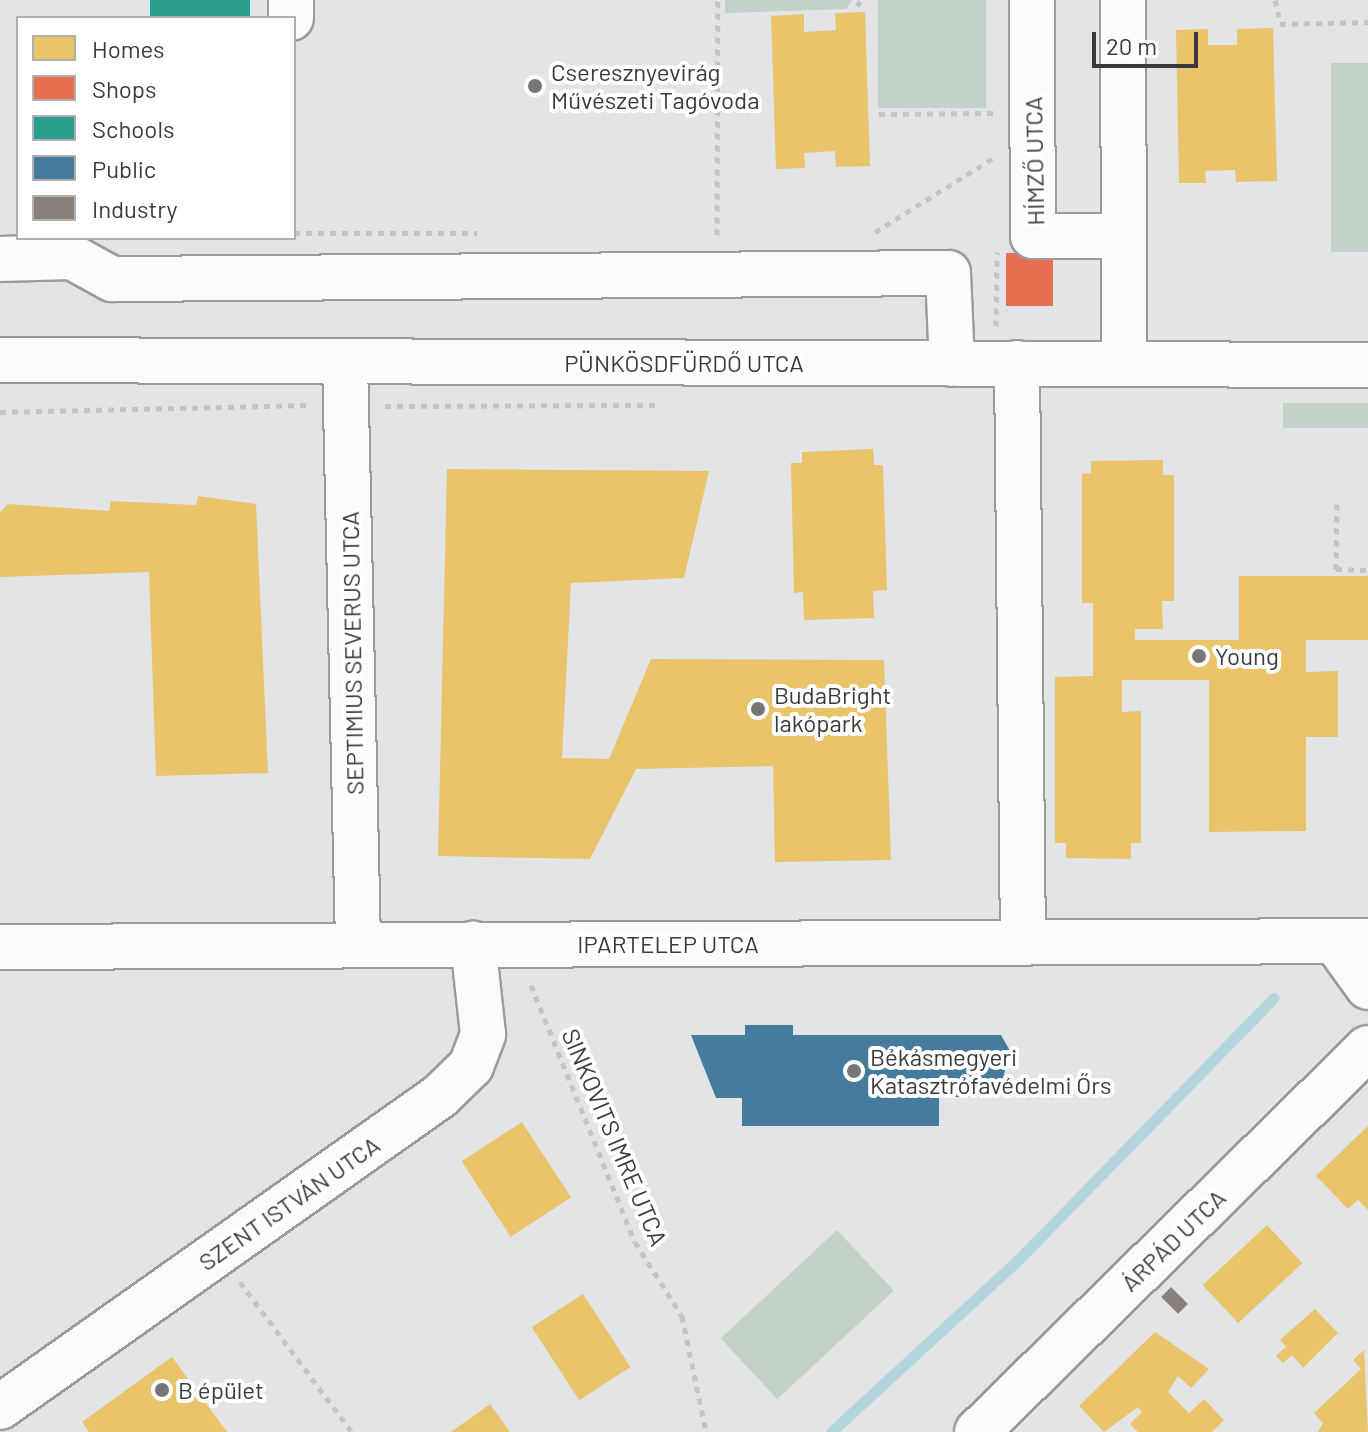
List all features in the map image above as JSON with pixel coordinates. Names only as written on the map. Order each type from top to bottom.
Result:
[{"type":"street","name":"HÍMZŐ UTCA","points":[[1032,0],[1033,236],[1122,236]]},
{"type":"street","points":[[1123,0],[1124,364]]},
{"type":"street","points":[[0,259],[72,257],[112,279],[293,249],[718,276],[948,273],[952,364]]},
{"type":"street","name":"PÜNKÖSDFÜRDŐ UTCA","points":[[0,360],[1368,365]]},
{"type":"street","name":"SEPTIMIUS SEVERUS UTCA","points":[[345,361],[358,945]]},
{"type":"street","points":[[1017,363],[1023,943]]},
{"type":"street","name":"IPARTELEP UTCA","points":[[0,947],[1352,942],[1368,987]]},
{"type":"street","name":"SZENT ISTVÁN UTCA","points":[[0,1407],[440,1096],[471,1066],[483,1034],[473,944]]},
{"type":"street","name":"ÁRPÁD UTCA","points":[[977,1432],[1368,1048]]},
{"type":"path","points":[[718,0],[718,276]]},
{"type":"path","points":[[1275,0],[1280,20],[1368,22]]},
{"type":"path","points":[[997,98],[997,127]]},
{"type":"path","points":[[879,114],[997,113]]},
{"type":"path","points":[[857,233],[898,222],[998,155],[998,141]]},
{"type":"path","points":[[293,249],[482,233]]},
{"type":"path","points":[[702,233],[733,233]]},
{"type":"path","points":[[1337,504],[1336,569],[1368,570]]},
{"type":"path","name":"SINKOVITS IMRE UTCA","points":[[521,945],[635,1242],[682,1316],[706,1432]]},
{"type":"path","points":[[216,1254],[352,1432]]},
{"type":"shaded area","points":[[725,0],[852,0],[846,9],[725,13]]},
{"type":"shaded area","points":[[878,0],[986,0],[986,108],[878,108]]},
{"type":"shaded area","points":[[1331,63],[1368,63],[1368,252],[1331,252]]},
{"type":"shaded area","points":[[1283,403],[1368,403],[1368,428],[1283,428]]},
{"type":"shaded area","points":[[837,1230],[894,1291],[777,1399],[721,1338]]},
{"type":"building: Homes","points":[[865,12],[870,166],[836,167],[835,151],[804,153],[805,168],[776,169],[771,16],[804,14],[804,32],[836,30],[835,13]]},
{"type":"building: Homes","points":[[1273,28],[1277,181],[1236,182],[1235,170],[1205,171],[1206,183],[1179,183],[1176,30],[1208,29],[1208,45],[1237,45],[1237,29]]},
{"type":"building: Homes","points":[[873,449],[874,465],[883,465],[887,590],[873,591],[874,618],[804,620],[803,592],[794,593],[791,463],[802,463],[802,452]]},
{"type":"building: Homes","name":"Young","points":[[1163,460],[1163,475],[1174,475],[1174,601],[1162,601],[1163,629],[1135,629],[1135,640],[1239,640],[1239,576],[1368,576],[1368,640],[1306,640],[1306,672],[1338,671],[1338,737],[1306,737],[1306,831],[1209,832],[1209,680],[1122,680],[1122,712],[1141,711],[1141,843],[1131,843],[1131,859],[1066,858],[1066,843],[1055,843],[1055,677],[1093,676],[1093,603],[1082,603],[1082,474],[1091,473],[1091,461]]},
{"type":"building: Homes","name":"BudaBright lakópark","points":[[447,469],[709,471],[684,578],[571,583],[562,758],[609,759],[651,659],[884,660],[891,860],[775,862],[773,766],[636,769],[590,859],[438,856]]},
{"type":"building: Homes","points":[[198,496],[256,504],[268,773],[156,776],[149,572],[0,577],[0,512],[8,504],[109,511],[111,501],[196,505]]},
{"type":"building: Homes","points":[[522,1122],[571,1197],[511,1237],[462,1161]]},
{"type":"building: Homes","points":[[1368,1126],[1368,1210],[1358,1200],[1348,1209],[1316,1176]]},
{"type":"building: Homes","points":[[1267,1225],[1302,1263],[1238,1323],[1203,1285]]},
{"type":"building: Homes","points":[[583,1294],[630,1367],[579,1400],[532,1327]]},
{"type":"building: Homes","points":[[1315,1309],[1338,1333],[1303,1368],[1292,1355],[1283,1363],[1276,1356],[1286,1347],[1280,1340]]},
{"type":"building: Homes","points":[[1155,1332],[1209,1369],[1191,1388],[1178,1376],[1168,1392],[1189,1413],[1204,1399],[1224,1420],[1212,1432],[1138,1432],[1130,1424],[1142,1412],[1138,1407],[1104,1432],[1079,1406]]},
{"type":"building: Homes","points":[[1364,1350],[1368,1432],[1318,1432],[1323,1423],[1314,1413],[1361,1369],[1353,1360]]},
{"type":"building: Homes","name":"B épület","points":[[172,1357],[227,1432],[89,1432],[82,1422]]},
{"type":"building: Homes","points":[[490,1404],[510,1432],[451,1432]]},
{"type":"building: Shops","points":[[1006,253],[1053,253],[1053,306],[1006,306]]},
{"type":"building: Schools","points":[[150,0],[250,0],[250,16],[150,16]]},
{"type":"building: Public","name":"Békásmegyeri Katasztrófavédelmi Őrs","points":[[745,1025],[793,1025],[793,1035],[1001,1035],[1010,1051],[1002,1082],[981,1082],[982,1097],[939,1097],[939,1126],[742,1126],[742,1098],[716,1098],[691,1035],[745,1035]]},
{"type":"building: Industry","points":[[1171,1287],[1188,1304],[1178,1314],[1161,1297]]},
{"type":"waterway","points":[[831,1432],[1016,1262],[1274,998]]},
{"type":"place","name":"Cseresznyevirág Művészeti Tagóvoda","points":[[535,86]]},
{"type":"place","name":"Young","points":[[1199,656]]},
{"type":"place","name":"BudaBright lakópark","points":[[758,709]]},
{"type":"place","name":"Békásmegyeri Katasztrófavédelmi Őrs","points":[[854,1071]]},
{"type":"place","name":"B épület","points":[[162,1390]]}]
